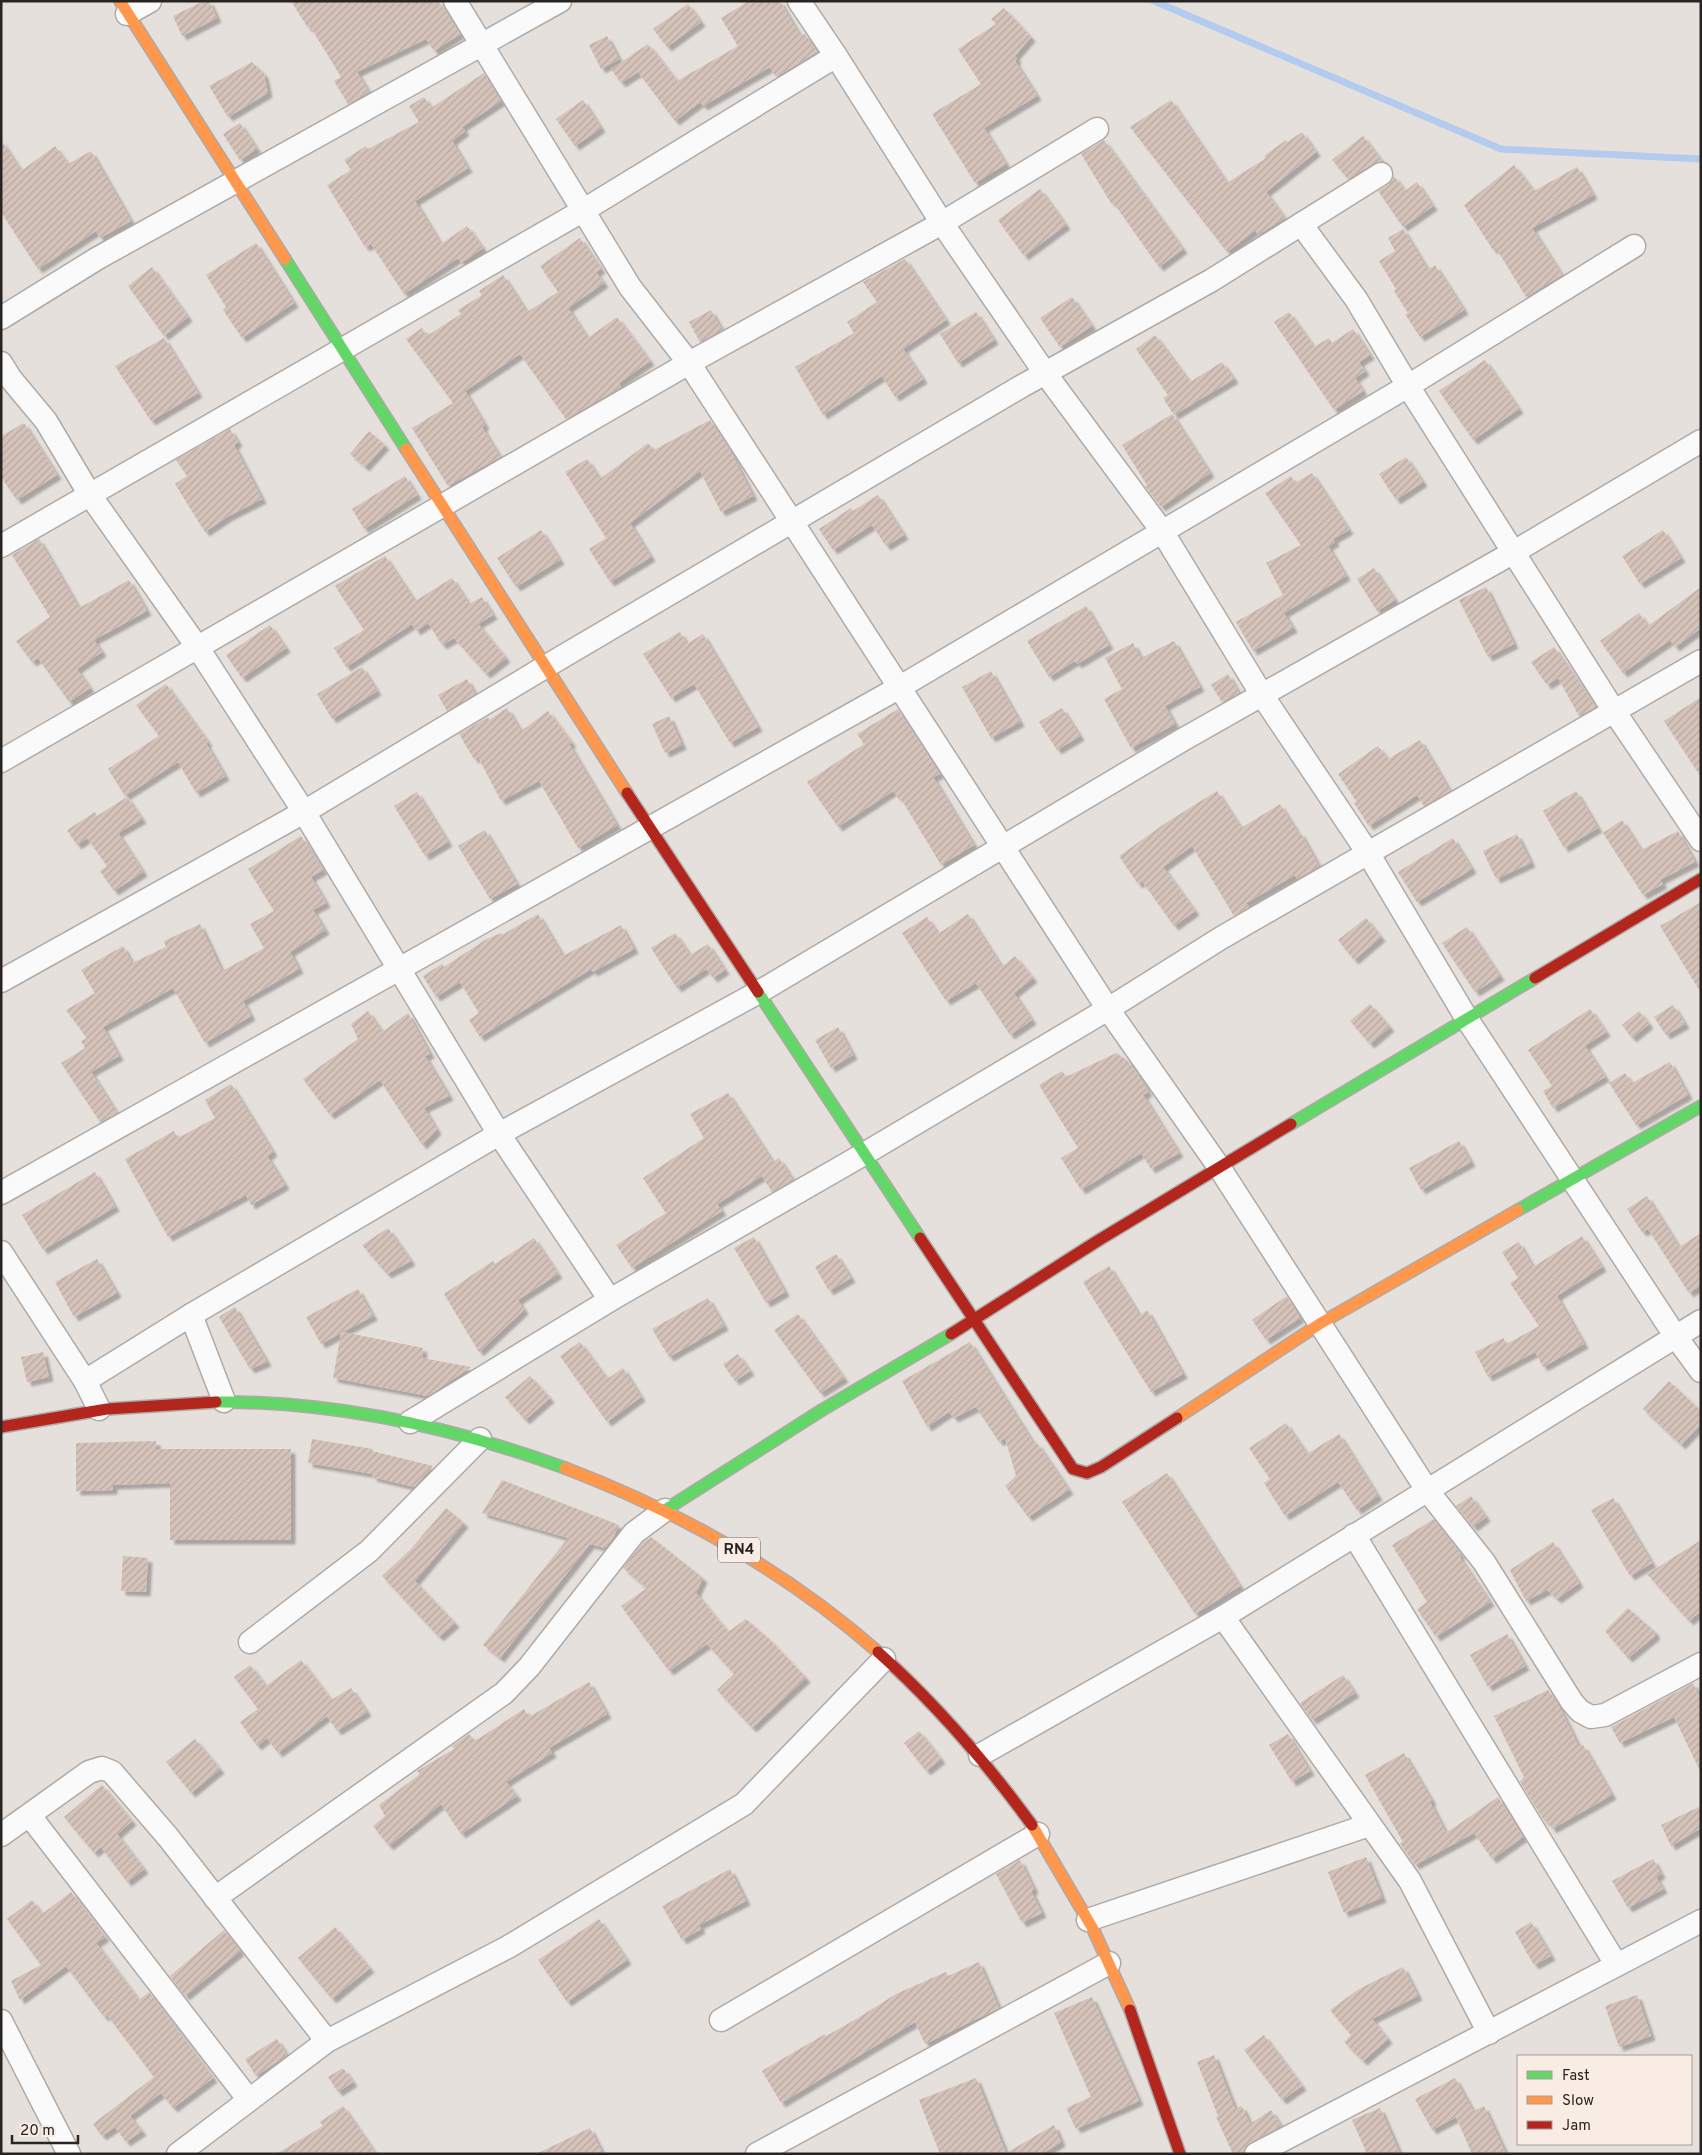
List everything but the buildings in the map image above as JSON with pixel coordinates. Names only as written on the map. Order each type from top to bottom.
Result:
[{"type":"main road","points":[[124,8],[545,667],[1073,1469],[1088,1473],[1101,1467],[1321,1323],[1701,1106]]},
{"type":"main road","points":[[665,1510],[822,1410],[974,1321],[1099,1240],[1701,879]]},
{"type":"main road","name":"RN4","points":[[1,1427],[99,1409],[169,1402],[286,1403],[339,1409],[410,1422],[480,1439],[581,1474],[665,1510],[725,1541],[775,1572],[824,1607],[884,1659],[980,1755],[1038,1834],[1088,1920],[1110,1963],[1128,2005],[1180,2154]]},
{"type":"street","points":[[124,8],[150,1]]},
{"type":"street","points":[[454,1],[630,287],[689,363],[1108,1009],[1219,1167],[1427,1490],[1484,1562],[1572,1702],[1591,1717],[1605,1715],[1701,1664]]},
{"type":"street","points":[[1,318],[98,258],[560,1]]},
{"type":"street","points":[[799,1],[942,224],[1045,373],[1162,531],[1262,695],[1368,853],[1467,1018],[1676,1337],[1701,1371]]},
{"type":"street","points":[[1,546],[584,210],[836,56]]},
{"type":"street","points":[[1,761],[689,363],[942,224],[1097,129]]},
{"type":"street","points":[[1,981],[304,812],[792,521],[1045,373],[1212,280],[1381,174]]},
{"type":"street","points":[[1301,224],[1356,299],[1408,386],[1614,711],[1701,840]]},
{"type":"street","points":[[1,1193],[900,687],[1408,386],[1634,246]]},
{"type":"street","points":[[1,363],[11,380],[46,422],[90,495],[198,648],[304,812],[499,1134],[610,1300]]},
{"type":"street","points":[[85,1381],[191,1315],[499,1134],[759,992],[1262,695],[1514,552],[1701,441]]},
{"type":"street","points":[[410,1422],[610,1300],[864,1154],[1108,1009],[1221,938],[1701,661]]},
{"type":"street","points":[[1,1252],[85,1381],[99,1409]]},
{"type":"street","points":[[191,1315],[224,1401]]},
{"type":"street","points":[[980,1755],[1224,1617],[1701,1321]]},
{"type":"street","points":[[250,1642],[369,1551],[480,1439]]},
{"type":"street","points":[[215,1898],[504,1693],[529,1667],[634,1533],[665,1510]]},
{"type":"street","points":[[1354,1535],[1616,1964]]},
{"type":"street","points":[[1224,1617],[1410,1881],[1489,2033]]},
{"type":"street","points":[[178,2154],[327,2041],[508,1947],[744,1804],[884,1659]]},
{"type":"street","points":[[1,1835],[89,1772],[102,1768],[107,1769],[168,1837],[327,2041]]},
{"type":"street","points":[[30,1816],[249,2100]]},
{"type":"street","points":[[1088,1920],[1369,1825]]},
{"type":"street","points":[[721,2020],[1038,1834]]},
{"type":"street","points":[[1256,2154],[1701,1921]]},
{"type":"street","points":[[757,2154],[895,2077],[1110,1963]]},
{"type":"street","points":[[1,2021],[69,2154]]},
{"type":"waterway","points":[[1154,1],[1501,149],[1701,159]]},
{"type":"traffic: fast","points":[[285,259],[406,449]]},
{"type":"traffic: fast","points":[[1291,1124],[1535,978]]},
{"type":"traffic: fast","points":[[758,992],[920,1238]]},
{"type":"traffic: fast","points":[[1518,1210],[1701,1106]]},
{"type":"traffic: fast","points":[[665,1510],[822,1410],[951,1334]]},
{"type":"traffic: fast","points":[[216,1402],[306,1406],[394,1419],[480,1440],[565,1468]]},
{"type":"traffic: slow","points":[[120,1],[285,259]]},
{"type":"traffic: slow","points":[[406,449],[627,793]]},
{"type":"traffic: slow","points":[[1177,1418],[1321,1323],[1518,1210]]},
{"type":"traffic: slow","points":[[565,1468],[649,1504],[730,1546],[806,1595],[878,1652]]},
{"type":"traffic: slow","points":[[1032,1825],[1093,1929],[1130,2010]]},
{"type":"traffic: jam","points":[[627,793],[758,992]]},
{"type":"traffic: jam","points":[[1535,978],[1701,879]]},
{"type":"traffic: jam","points":[[951,1334],[1099,1240],[1291,1124]]},
{"type":"traffic: jam","points":[[920,1238],[1073,1469],[1087,1473],[1101,1467],[1177,1418]]},
{"type":"traffic: jam","points":[[1,1427],[107,1409],[216,1402]]},
{"type":"traffic: jam","points":[[878,1652],[920,1692],[959,1734],[1032,1825]]},
{"type":"traffic: jam","points":[[1130,2010],[1180,2154]]}]
